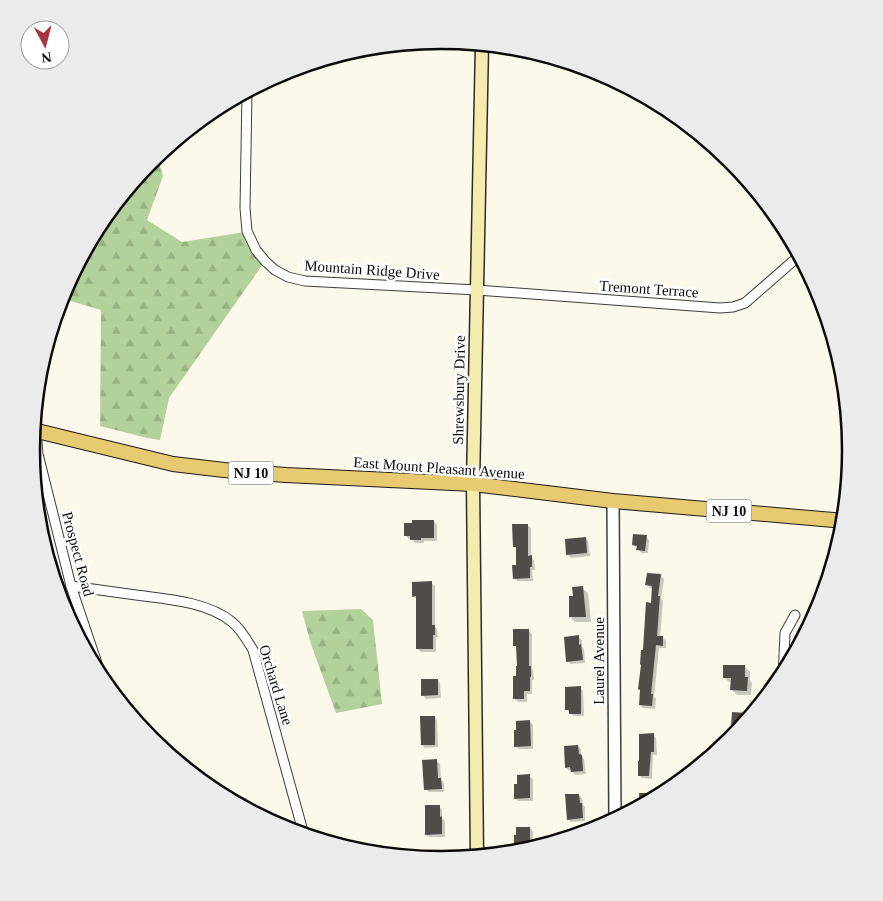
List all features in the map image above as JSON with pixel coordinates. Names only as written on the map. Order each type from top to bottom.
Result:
[{"type":"main road","name":"Shrewsbury Drive","points":[[477,850],[473,484],[482,51]]},
{"type":"main road","name":"East Mount Pleasant Avenue","points":[[41,431],[173,464],[215,469],[286,475],[473,484],[613,501],[837,520]]},
{"type":"street","name":"Mountain Ridge Drive","points":[[247,100],[245,208],[247,231],[256,250],[275,270],[288,277],[305,281],[477,290]]},
{"type":"street","name":"Tremont Terrace","points":[[477,290],[720,308],[733,307],[746,303],[794,259]]},
{"type":"street","name":"Prospect Road","points":[[41,464],[71,586],[91,646]]},
{"type":"street","name":"Laurel Avenue","points":[[613,501],[615,813]]},
{"type":"street","name":"Orchard Lane","points":[[71,586],[178,601],[208,608],[233,622],[253,650],[302,827]]},
{"type":"street","points":[[784,660],[785,632],[795,614]]},
{"type":"green space","points":[[160,165],[163,176],[147,220],[182,242],[245,232],[263,264],[169,398],[160,440],[100,426],[101,310],[70,301],[81,273],[108,227],[123,206]]},
{"type":"green space","points":[[361,609],[373,620],[382,704],[336,713],[311,644],[302,611]]},
{"type":"building","points":[[412,520],[434,520],[434,538],[410,540],[410,536],[404,536],[404,523],[412,523]]},
{"type":"building","points":[[512,524],[528,524],[528,556],[532,555],[530,578],[513,579],[512,565],[516,565],[516,547],[513,547]]},
{"type":"building","points":[[633,534],[647,535],[645,551],[636,550],[637,546],[632,545]]},
{"type":"building","points":[[586,537],[587,553],[566,555],[565,539]]},
{"type":"building","points":[[647,573],[661,574],[658,596],[660,596],[657,636],[663,636],[663,646],[656,645],[651,694],[653,694],[652,706],[639,705],[640,690],[638,689],[646,602],[651,603],[652,586],[645,585]]},
{"type":"building","points":[[432,581],[432,625],[435,625],[433,649],[416,649],[416,596],[412,597],[412,582]]},
{"type":"building","points":[[583,586],[586,617],[569,617],[569,596],[573,596],[572,587]]},
{"type":"building","points":[[513,629],[529,629],[530,691],[524,691],[524,699],[513,699],[513,676],[516,676],[517,666],[516,646],[513,646]]},
{"type":"building","points":[[579,635],[579,645],[581,644],[583,660],[566,662],[564,637]]},
{"type":"building","points":[[723,665],[745,665],[745,677],[748,677],[747,691],[730,690],[731,678],[723,678]]},
{"type":"building","points":[[421,679],[438,679],[438,695],[421,696]]},
{"type":"building","points":[[581,686],[581,714],[569,714],[569,710],[565,710],[565,687]]},
{"type":"building","points":[[732,712],[745,713],[743,715],[731,728]]},
{"type":"building","points":[[420,716],[435,716],[435,745],[421,745]]},
{"type":"building","points":[[530,720],[531,746],[514,747],[516,721]]},
{"type":"building","points":[[654,733],[654,752],[651,752],[649,776],[638,776],[639,734]]},
{"type":"building","points":[[578,745],[579,754],[582,755],[583,771],[571,772],[570,767],[565,768],[564,746]]},
{"type":"building","points":[[437,759],[438,778],[441,778],[442,789],[424,790],[422,760]]},
{"type":"building","points":[[530,774],[530,798],[514,799],[514,784],[517,784],[517,775]]},
{"type":"building","points":[[639,793],[650,793],[650,793],[639,799]]},
{"type":"building","points":[[565,794],[579,794],[583,818],[567,820]]},
{"type":"building","points":[[425,805],[440,805],[442,834],[425,835]]},
{"type":"building","points":[[516,827],[530,827],[530,842],[514,845],[514,835],[516,835]]},
{"type":"building","points":[[440,850],[440,852],[425,851]]}]
